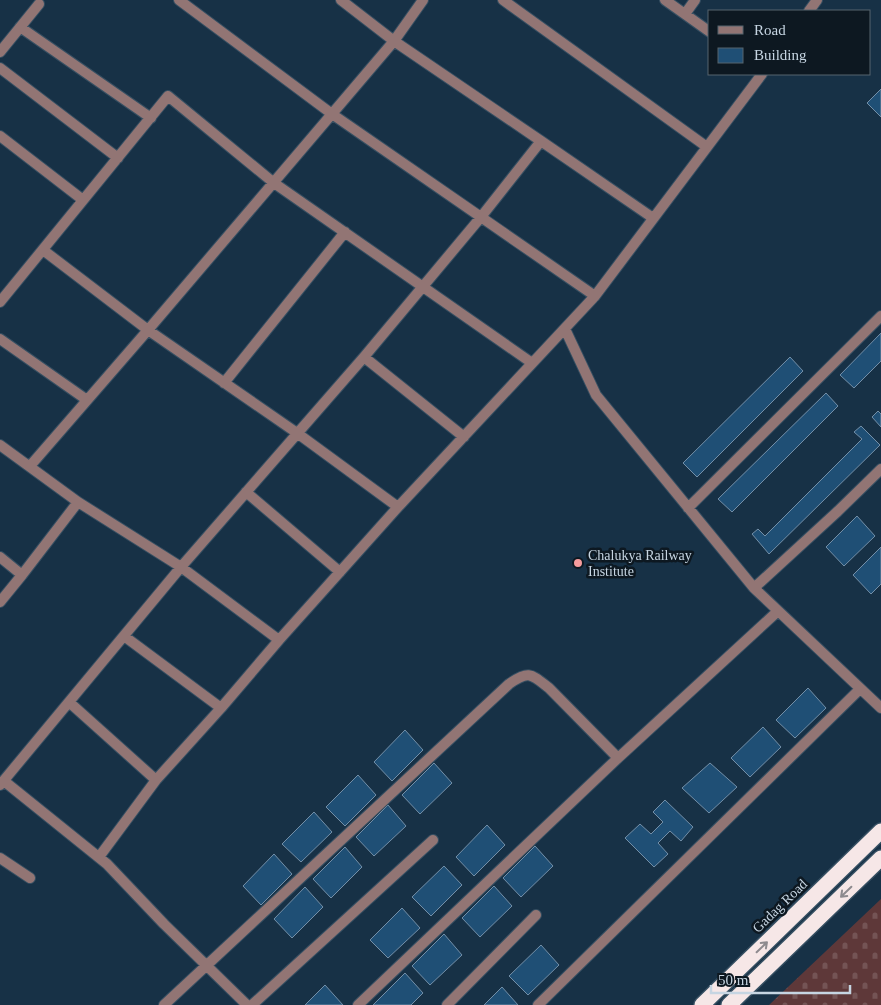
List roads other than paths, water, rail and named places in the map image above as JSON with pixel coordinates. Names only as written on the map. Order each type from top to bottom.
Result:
[{"type":"highway","name":"Gadag Road","points":[[702,1005],[881,831]]},
{"type":"highway","points":[[729,1005],[881,858]]},
{"type":"street","points":[[179,0],[332,114],[595,296]]},
{"type":"street","points":[[341,0],[394,41],[653,218]]},
{"type":"street","points":[[30,466],[394,41],[423,0]]},
{"type":"street","points":[[503,0],[707,147]]},
{"type":"street","points":[[665,0],[708,31]]},
{"type":"street","points":[[685,14],[695,0]]},
{"type":"street","points":[[0,52],[39,4]]},
{"type":"street","points":[[20,28],[151,118]]},
{"type":"street","points":[[0,68],[118,158]]},
{"type":"street","points":[[99,857],[156,780],[279,640],[398,507],[595,296],[761,75]]},
{"type":"street","points":[[0,302],[168,96],[274,183],[532,363]]},
{"type":"street","points":[[0,136],[84,200]]},
{"type":"street","points":[[247,1005],[164,924],[107,864],[2,783],[181,567],[364,357],[542,141]]},
{"type":"street","points":[[224,383],[345,232]]},
{"type":"street","points":[[43,250],[148,330],[297,433],[398,507]]},
{"type":"street","points":[[688,508],[881,316]]},
{"type":"street","points":[[564,329],[596,395],[754,588],[881,708]]},
{"type":"street","points":[[0,339],[87,400]]},
{"type":"street","points":[[364,357],[464,437]]},
{"type":"street","points":[[0,444],[78,502],[181,567],[279,640]]},
{"type":"street","points":[[754,588],[881,469]]},
{"type":"street","points":[[246,492],[340,572]]},
{"type":"street","points":[[0,602],[78,502]]},
{"type":"street","points":[[0,557],[22,575]]},
{"type":"street","points":[[358,1005],[618,758],[778,611]]},
{"type":"street","points":[[124,636],[221,708]]},
{"type":"street","points":[[164,1005],[509,684],[520,677],[529,675],[537,678],[618,758]]},
{"type":"street","points":[[538,1005],[860,689]]},
{"type":"street","points":[[70,702],[156,780]]},
{"type":"street","points":[[252,1005],[433,840]]},
{"type":"street","points":[[0,858],[30,878]]},
{"type":"street","points":[[447,1005],[536,915]]},
{"type":"place","name":"Chalukya Railway Institute","points":[[578,563]]}]
